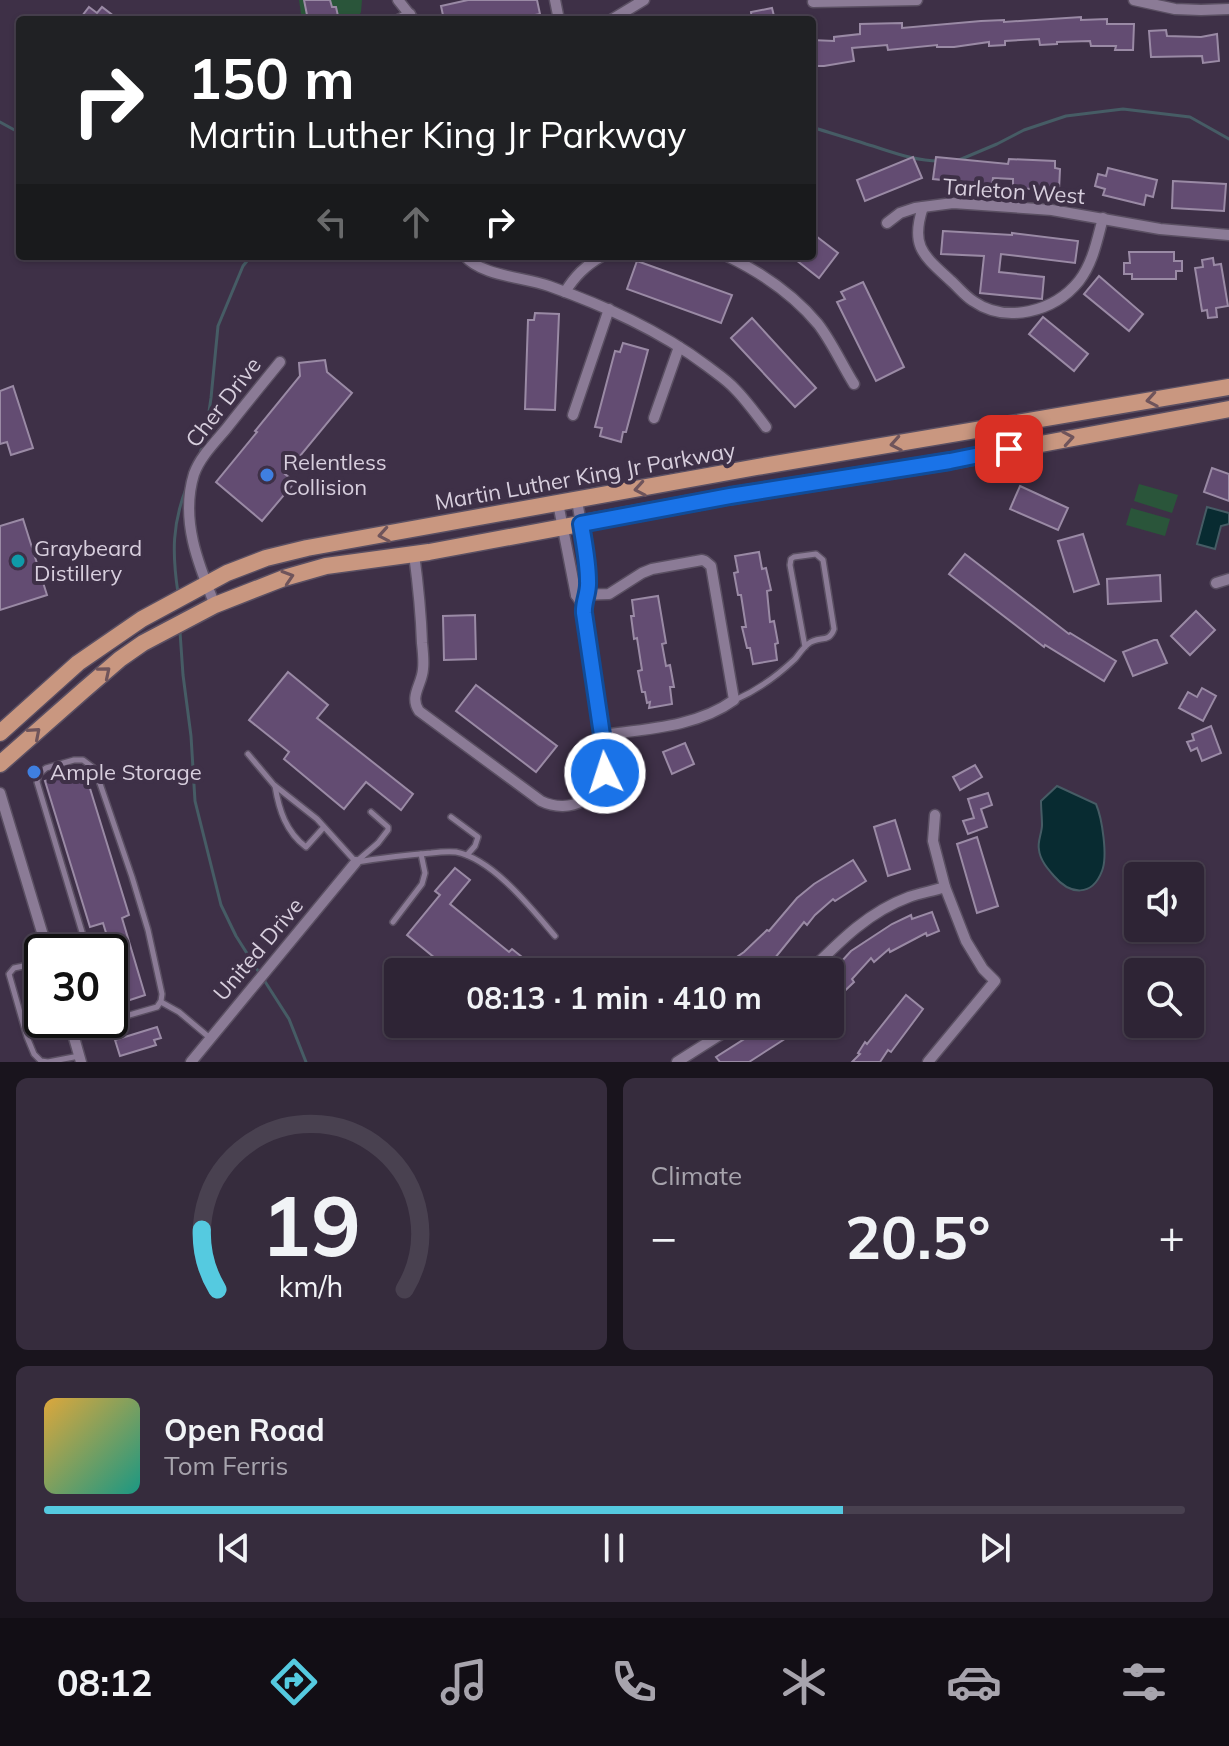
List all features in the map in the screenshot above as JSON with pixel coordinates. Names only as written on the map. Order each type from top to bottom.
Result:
[{"type":"main road","name":"Martin Luther King Jr Parkway","points":[[0,733],[78,663],[108,641],[206,583],[266,558],[757,467],[1229,387]]},
{"type":"main road","name":"Martin Luther King Jr Parkway","points":[[0,764],[120,659],[171,627],[215,605],[284,578],[326,566],[414,554],[786,486],[950,461],[1229,409]]},
{"type":"street","points":[[398,0],[411,16]]},
{"type":"street","points":[[618,16],[644,0]]},
{"type":"street","points":[[813,2],[917,0]]},
{"type":"street","points":[[1134,0],[1175,9],[1229,9]]},
{"type":"street","name":"Tarleton West","points":[[887,223],[900,213],[953,203],[1052,210],[1160,229],[1229,235]]},
{"type":"street","name":"Tarleton West","points":[[923,207],[917,224],[919,245],[927,259],[973,301],[994,311],[1015,314],[1038,309],[1060,299],[1078,282],[1091,262],[1103,218]]},
{"type":"street","points":[[468,260],[484,269],[565,292],[655,332],[696,357],[734,387],[766,427]]},
{"type":"street","points":[[565,292],[575,276],[595,260]]},
{"type":"street","points":[[734,260],[779,286],[812,318],[854,384]]},
{"type":"street","points":[[573,415],[609,309]]},
{"type":"street","points":[[654,418],[679,347]]},
{"type":"street","name":"Cher Drive","points":[[215,605],[195,551],[189,515],[194,473],[202,458],[280,362]]},
{"type":"street","points":[[577,500],[589,579],[582,594]]},
{"type":"street","points":[[414,554],[421,602],[423,655],[423,668],[414,700],[419,711],[541,801],[550,805],[578,804],[596,790],[605,773],[582,594],[558,503]]},
{"type":"street","points":[[582,594],[609,594],[652,569],[702,560],[708,563],[734,700],[706,714],[670,726],[602,735]]},
{"type":"street","points":[[1216,583],[1229,579]]},
{"type":"street","points":[[0,793],[43,934]]},
{"type":"street","points":[[928,1062],[995,981],[983,969],[966,941],[945,887],[933,841],[935,815]]},
{"type":"street","name":"United Drive","points":[[191,1062],[356,862]]},
{"type":"street","points":[[823,958],[880,910],[909,897],[945,887]]},
{"type":"street","points":[[74,1038],[80,1059]]},
{"type":"street","points":[[677,1062],[715,1038]]},
{"type":"lane","points":[[734,700],[776,676],[805,647],[833,634],[823,560],[816,554],[794,557],[790,565],[805,647]]},
{"type":"lane","points":[[248,754],[274,785],[324,827],[356,862]]},
{"type":"lane","points":[[83,934],[37,782],[39,774],[46,768],[74,760],[83,760],[95,769],[148,930],[162,994],[157,1007],[128,1015]]},
{"type":"lane","points":[[274,785],[278,808],[295,839],[306,847],[324,827]]},
{"type":"lane","points":[[356,862],[388,830],[371,812]]},
{"type":"lane","points":[[451,817],[478,837],[467,855]]},
{"type":"lane","points":[[356,862],[453,851],[467,855],[482,863],[516,892],[555,936]]},
{"type":"lane","points":[[393,922],[422,884],[425,873],[421,854]]},
{"type":"lane","points":[[24,966],[14,968],[9,974],[24,1026]]},
{"type":"lane","points":[[161,1002],[179,1012],[210,1038]]},
{"type":"lane","points":[[27,1038],[34,1054],[41,1061],[80,1059]]},
{"type":"green space","points":[[299,0],[362,0],[359,16],[301,16]]},
{"type":"green space","points":[[1139,484],[1178,495],[1172,513],[1134,501]]},
{"type":"green space","points":[[1131,508],[1170,519],[1165,536],[1126,525]]},
{"type":"shaded area","points":[[1207,507],[1229,513],[1229,524],[1221,526],[1215,549],[1197,544]]},
{"type":"shaded area","points":[[1057,786],[1096,804],[1098,810],[1104,837],[1104,864],[1098,879],[1087,889],[1074,890],[1060,882],[1040,854],[1041,801]]},
{"type":"building","points":[[304,0],[330,0],[338,16],[307,16]]},
{"type":"building","points":[[468,0],[537,0],[540,14],[443,16],[441,6]]},
{"type":"building","points":[[89,7],[97,13],[102,7],[114,16],[82,16]]},
{"type":"building","points":[[772,8],[774,16],[752,16],[751,12]]},
{"type":"building","points":[[1081,17],[1081,20],[1107,19],[1107,24],[1134,24],[1133,50],[1091,46],[1090,41],[1040,45],[1039,39],[1005,41],[1005,45],[989,46],[989,42],[888,50],[887,45],[852,48],[854,61],[816,66],[816,40],[834,41],[834,37],[860,34],[860,24],[902,23],[902,28]]},
{"type":"building","points":[[1166,30],[1167,36],[1217,34],[1219,61],[1203,63],[1202,56],[1151,57],[1149,31]]},
{"type":"building","points":[[913,157],[922,178],[865,201],[857,180]]},
{"type":"building","points":[[936,157],[1008,164],[1009,159],[1055,161],[1055,168],[1060,169],[1059,190],[1013,188],[1013,179],[993,178],[992,185],[933,179]]},
{"type":"building","points":[[1108,168],[1157,180],[1153,197],[1146,195],[1144,205],[1103,195],[1105,189],[1095,186],[1098,174],[1106,176]]},
{"type":"building","points":[[1173,181],[1226,184],[1224,211],[1172,208]]},
{"type":"building","points":[[943,231],[1012,233],[1078,241],[1075,263],[1001,254],[999,272],[1044,277],[1042,299],[980,293],[984,256],[941,254]]},
{"type":"building","points":[[816,236],[838,253],[819,278],[796,260],[816,260]]},
{"type":"building","points":[[1129,252],[1174,252],[1174,261],[1182,261],[1182,271],[1176,271],[1176,279],[1132,279],[1132,274],[1124,274],[1124,263],[1130,263]]},
{"type":"building","points":[[1213,258],[1214,265],[1221,264],[1228,306],[1216,308],[1217,317],[1208,318],[1207,310],[1202,311],[1195,268],[1203,267],[1202,260]]},
{"type":"building","points":[[637,261],[732,295],[721,323],[627,289]]},
{"type":"building","points":[[1099,276],[1143,314],[1129,331],[1084,294]]},
{"type":"building","points":[[863,282],[904,367],[876,381],[837,302],[845,299],[841,292]]},
{"type":"building","points":[[535,313],[559,314],[555,410],[525,409],[528,320],[534,320]]},
{"type":"building","points":[[1043,317],[1088,354],[1074,371],[1029,334]]},
{"type":"building","points":[[752,318],[816,388],[795,407],[731,338]]},
{"type":"building","points":[[623,343],[648,350],[621,442],[600,436],[602,428],[595,427],[615,351],[620,352]]},
{"type":"building","points":[[325,360],[327,372],[352,393],[285,474],[295,482],[262,521],[216,482],[300,376],[299,363]]},
{"type":"building","points":[[13,386],[33,448],[11,455],[7,442],[0,444],[0,391]]},
{"type":"building","points":[[1212,468],[1229,474],[1229,501],[1204,492]]},
{"type":"building","points":[[1020,486],[1068,508],[1058,530],[1010,509]]},
{"type":"building","name":"Graybeard Distillery","points":[[23,519],[47,595],[0,610],[0,526]]},
{"type":"building","points":[[1083,534],[1099,584],[1074,592],[1058,541]]},
{"type":"building","points":[[759,552],[771,590],[767,591],[770,622],[774,621],[778,643],[775,644],[777,660],[753,664],[742,627],[746,627],[734,573],[738,572],[735,556]]},
{"type":"building","points":[[965,554],[1069,634],[1116,661],[1104,681],[1044,647],[949,574]]},
{"type":"building","points":[[1160,575],[1161,601],[1108,604],[1107,579]]},
{"type":"building","points":[[658,596],[666,643],[662,644],[674,687],[670,687],[672,704],[649,708],[650,702],[647,703],[645,692],[642,692],[638,671],[642,670],[637,638],[634,639],[632,600]]},
{"type":"building","points":[[1196,611],[1215,630],[1190,655],[1171,636]]},
{"type":"building","points":[[475,615],[476,659],[444,660],[443,616]]},
{"type":"building","points":[[1157,640],[1167,663],[1133,676],[1123,652]]},
{"type":"building","points":[[288,672],[328,705],[317,718],[413,794],[401,810],[366,782],[344,809],[284,759],[289,752],[249,720]]},
{"type":"building","points":[[476,685],[557,746],[536,772],[456,711]]},
{"type":"building","points":[[1202,688],[1216,696],[1203,721],[1179,708],[1188,692],[1197,697]]},
{"type":"building","points":[[1211,726],[1221,753],[1202,761],[1197,748],[1191,751],[1187,742],[1194,740],[1192,734]]},
{"type":"building","points":[[685,743],[694,764],[672,774],[663,752]]},
{"type":"building","points":[[975,765],[982,777],[960,790],[953,777]]},
{"type":"building","points":[[84,769],[129,915],[122,918],[127,934],[106,934],[103,923],[90,927],[45,781]]},
{"type":"building","points":[[988,793],[992,805],[981,809],[987,827],[968,834],[963,821],[974,818],[968,799]]},
{"type":"building","points":[[895,820],[910,869],[888,876],[874,827]]},
{"type":"building","points":[[977,837],[998,906],[977,913],[957,844]]},
{"type":"building","points":[[853,860],[866,881],[835,901],[833,899],[807,925],[804,922],[775,958],[735,958],[769,931],[797,898]]},
{"type":"building","points":[[455,868],[470,880],[450,904],[509,952],[512,949],[523,958],[435,958],[407,935],[440,895],[435,891]]},
{"type":"building","points":[[932,912],[939,931],[927,936],[926,933],[890,952],[889,949],[874,962],[871,958],[844,992],[844,959],[851,951],[892,924],[911,915],[912,919]]},
{"type":"building","points":[[128,938],[145,995],[128,1001]]},
{"type":"building","points":[[906,995],[923,1009],[891,1052],[888,1050],[880,1062],[852,1062],[865,1042],[867,1044]]},
{"type":"building","points":[[157,1027],[161,1038],[154,1040],[156,1045],[120,1056],[115,1040]]},
{"type":"building","points":[[746,1038],[786,1038],[749,1062],[720,1062],[716,1057]]},
{"type":"waterway","points":[[959,160],[1024,130],[1066,116],[1123,109],[1190,117],[1229,139]]},
{"type":"waterway","points":[[0,122],[16,131]]},
{"type":"waterway","points":[[816,128],[902,155],[939,161]]},
{"type":"waterway","points":[[200,454],[211,398],[218,326],[248,260]]},
{"type":"waterway","points":[[178,593],[175,539],[178,513],[187,486]]},
{"type":"waterway","points":[[180,632],[195,801],[221,905],[260,974]]},
{"type":"waterway","points":[[264,980],[289,1019],[306,1062]]},
{"type":"place","name":"Relentless Collision","points":[[267,475]]},
{"type":"place","name":"Graybeard Distillery","points":[[18,561]]},
{"type":"place","name":"Ample Storage","points":[[34,772]]},
{"type":"route","points":[[605,773],[583,606],[589,579],[581,524],[1009,449]]}]
